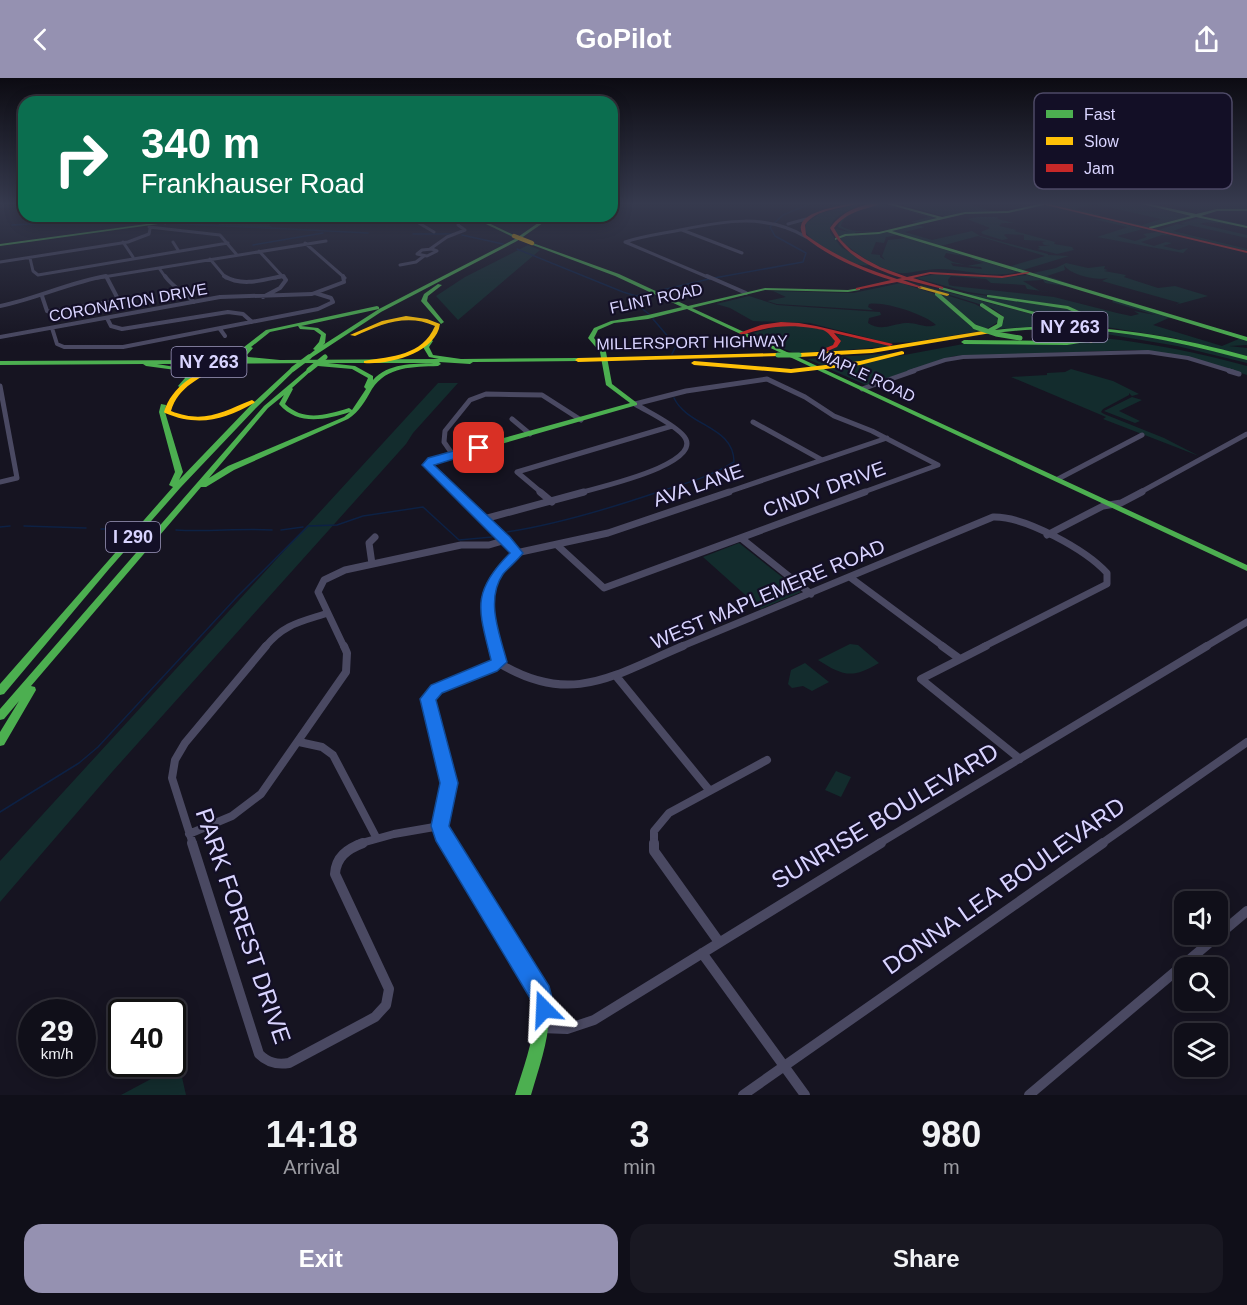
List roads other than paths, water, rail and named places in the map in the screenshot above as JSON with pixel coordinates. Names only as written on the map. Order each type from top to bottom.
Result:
[{"type":"main road","name":"I 290","points":[[0,691],[166,498],[271,389],[290,366],[309,357],[406,295],[495,250]]},
{"type":"main road","name":"I 290","points":[[0,716],[266,407],[353,335],[444,282],[507,250]]},
{"type":"main road","name":"MAPLE ROAD","points":[[552,250],[617,275],[1247,568]]},
{"type":"main road","points":[[825,250],[854,265],[871,267],[985,306],[1000,315],[1001,321],[996,327],[967,335]]},
{"type":"main road","points":[[850,250],[871,267]]},
{"type":"main road","points":[[952,250],[1247,339]]},
{"type":"main road","name":"FLINT ROAD","points":[[635,404],[609,385],[602,350],[591,338],[596,329],[613,322],[648,317],[774,288],[856,291],[901,278],[940,272],[1002,277],[1025,272]]},
{"type":"main road","points":[[444,282],[424,298],[442,325],[440,332],[427,344],[426,350],[431,356],[441,359],[470,362]]},
{"type":"main road","points":[[924,286],[1055,305],[1078,311],[1103,325],[1104,333],[1092,340],[1067,343],[1004,341],[954,343]]},
{"type":"main road","points":[[924,286],[942,297],[975,327],[996,334],[1020,338],[1088,336],[1139,340]]},
{"type":"main road","points":[[941,288],[1053,320],[1174,339]]},
{"type":"main road","points":[[203,362],[236,356],[255,338],[268,331],[374,309],[406,295]]},
{"type":"main road","points":[[353,335],[379,324],[403,318],[424,319],[438,325],[438,330],[413,353],[366,362]]},
{"type":"main road","points":[[742,333],[772,324],[799,322],[878,343],[922,343]]},
{"type":"main road","points":[[742,333],[775,325],[796,324],[824,329],[837,338],[837,344],[831,348],[802,356]]},
{"type":"main road","points":[[290,366],[243,357],[264,335],[277,330],[299,327],[316,329],[324,335],[322,343],[309,357]]},
{"type":"main road","name":"MILLERSPORT HIGHWAY","points":[[802,356],[871,351],[1010,329],[1058,327],[1120,331],[1174,339],[1247,358]]},
{"type":"main road","name":"MILLERSPORT HIGHWAY","points":[[0,363],[203,362],[290,366],[366,362],[655,361],[874,354],[1011,334],[1046,333],[1139,340],[1183,348],[1247,365]]},
{"type":"main road","points":[[655,361],[781,371],[860,363],[941,345]]},
{"type":"main road","name":"MILLERSPORT HIGHWAY","points":[[132,363],[235,364],[322,361],[438,364],[782,357]]},
{"type":"main road","points":[[295,381],[282,404],[286,412],[294,416],[328,417],[355,406],[371,380],[369,374],[349,366],[322,361]]},
{"type":"main road","points":[[146,364],[179,367],[188,373],[186,381],[161,408],[179,472],[166,498]]},
{"type":"main road","points":[[235,364],[209,369],[195,376],[169,403],[167,412],[183,418],[214,417],[245,407],[271,389]]},
{"type":"main road","points":[[180,506],[222,472],[349,417],[360,406],[375,380],[384,374],[405,367],[438,364]]},
{"type":"main road","points":[[523,1095],[544,1009],[541,994],[443,835],[440,826],[449,783],[428,699],[436,689],[499,663],[488,618],[488,595],[496,574],[516,553],[506,540],[427,465],[430,461],[635,404]]},
{"type":"main road","points":[[0,741],[25,698],[90,612]]},
{"type":"street","points":[[0,262],[74,250]]},
{"type":"street","points":[[129,250],[133,257]]},
{"type":"street","points":[[30,258],[33,270],[38,275],[175,250]]},
{"type":"street","points":[[234,250],[237,255]]},
{"type":"street","points":[[0,306],[28,301],[69,285],[106,276],[262,250]]},
{"type":"street","name":"CORONATION DRIVE","points":[[0,337],[232,296],[289,298],[314,293],[346,279],[313,250]]},
{"type":"street","points":[[422,256],[418,253],[427,250]]},
{"type":"street","points":[[399,265],[414,263],[422,256],[436,250]]},
{"type":"street","points":[[645,250],[746,293]]},
{"type":"street","points":[[735,250],[742,253]]},
{"type":"street","points":[[259,251],[286,280],[283,285],[262,297]]},
{"type":"street","points":[[83,259],[86,265]]},
{"type":"street","points":[[210,259],[225,277],[233,280],[284,276]]},
{"type":"street","points":[[159,268],[171,285],[189,296],[194,302]]},
{"type":"street","points":[[42,296],[47,311],[50,312],[116,300],[118,299],[106,276]]},
{"type":"street","points":[[52,328],[57,344],[61,346],[113,348],[322,308],[333,302],[331,298],[314,293]]},
{"type":"street","points":[[107,318],[113,327],[122,329],[228,312],[243,314],[252,322]]},
{"type":"street","points":[[220,329],[225,336]]},
{"type":"street","points":[[862,389],[945,360],[970,356],[1148,352],[1188,358],[1239,374]]},
{"type":"street","name":"CINDY DRIVE","points":[[556,545],[604,588],[938,465],[887,438],[834,416],[770,380],[760,379],[702,388],[635,404]]},
{"type":"street","points":[[0,386],[17,478],[0,482]]},
{"type":"street","points":[[453,455],[444,442],[445,430],[470,400],[482,394],[542,395],[581,420]]},
{"type":"street","points":[[484,519],[519,508],[552,502],[668,465],[678,459],[685,452],[687,441],[683,434],[635,404]]},
{"type":"street","points":[[512,419],[530,434]]},
{"type":"street","points":[[753,422],[822,460]]},
{"type":"street","points":[[552,502],[517,472],[672,426]]},
{"type":"street","points":[[1047,535],[1103,506],[1121,503],[1247,434]]},
{"type":"street","points":[[1058,479],[1142,435]]},
{"type":"street","name":"AVA LANE","points":[[516,553],[630,526],[887,438]]},
{"type":"street","name":"WEST MAPLEMERE ROAD","points":[[499,663],[526,679],[558,686],[594,683],[616,676],[812,594],[987,518],[1011,518],[1101,564],[1107,573],[1107,584],[960,659]]},
{"type":"street","points":[[372,564],[369,543],[375,537]]},
{"type":"street","points":[[741,538],[812,594]]},
{"type":"street","points":[[189,834],[232,816],[252,802],[267,786],[299,742],[346,672],[347,653],[318,592],[321,584],[338,572],[461,545],[489,545],[506,540]]},
{"type":"street","points":[[850,578],[960,659],[921,679],[1020,759]]},
{"type":"street","name":"PARK FOREST DRIVE","points":[[328,613],[288,626],[276,634],[178,752],[172,769],[172,778],[189,834],[259,1054],[264,1060],[280,1065],[289,1063],[375,1017],[388,1002],[388,989],[334,869],[334,864],[342,853],[376,837],[440,826]]},
{"type":"street","name":"SUNRISE BOULEVARD","points":[[540,1028],[567,1029],[594,1020],[1247,621]]},
{"type":"street","points":[[616,676],[710,791]]},
{"type":"street","points":[[299,742],[322,747],[333,756],[376,837]]},
{"type":"street","name":"DONNA LEA BOULEVARD","points":[[743,1095],[1247,742]]},
{"type":"street","points":[[719,942],[654,850],[653,839],[658,824],[669,813],[767,760]]},
{"type":"street","points":[[1029,1095],[1247,911]]},
{"type":"street","points":[[702,953],[805,1095]]},
{"type":"waterway","points":[[521,250],[636,296]]},
{"type":"waterway","points":[[714,278],[803,262],[806,253],[801,250]]},
{"type":"waterway","points":[[658,291],[709,279]]},
{"type":"waterway","points":[[636,296],[647,293]]},
{"type":"waterway","points":[[636,296],[636,304],[649,314]]},
{"type":"waterway","points":[[653,319],[676,346],[672,354]]},
{"type":"waterway","points":[[507,532],[564,520],[621,504],[697,480],[734,462],[732,450],[727,441],[689,415],[674,398]]},
{"type":"waterway","points":[[0,812],[79,763],[98,747],[236,598],[308,526],[337,525],[363,516],[423,507],[459,540],[492,537]]},
{"type":"waterway","points":[[0,527],[10,526]]},
{"type":"waterway","points":[[24,526],[86,528]]},
{"type":"waterway","points":[[281,530],[303,527]]},
{"type":"waterway","points":[[101,529],[127,529]]},
{"type":"waterway","points":[[176,530],[272,530]]}]
